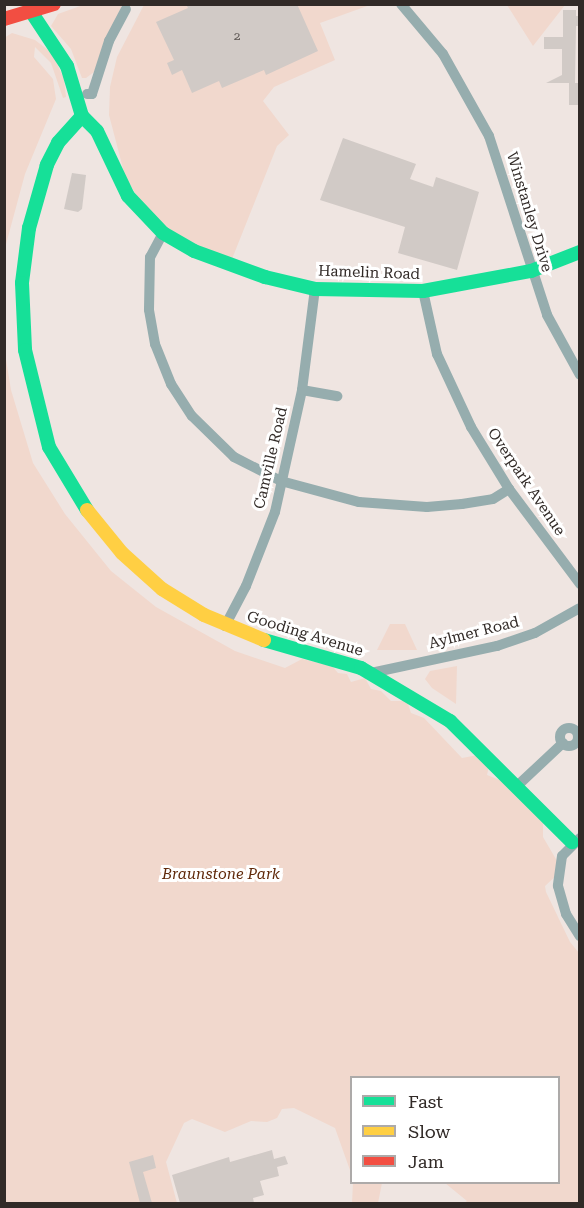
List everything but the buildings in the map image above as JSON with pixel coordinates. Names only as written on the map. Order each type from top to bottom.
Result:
[{"type":"street","points":[[4,19],[32,13],[54,4]]},
{"type":"street","name":"Winstanley Drive","points":[[401,4],[442,54],[489,136],[502,169],[531,270],[547,315],[579,375]]},
{"type":"street","points":[[87,94],[92,94],[109,41],[126,9]]},
{"type":"street","points":[[32,13],[67,66],[82,116]]},
{"type":"street","name":"Hamelin Road","points":[[82,116],[97,131],[128,196],[163,233],[225,264],[315,289],[423,291],[476,284],[531,270],[579,252]]},
{"type":"street","name":"Gooding Avenue","points":[[82,116],[58,143],[47,165],[27,237],[22,310],[35,400],[49,447],[79,501],[122,553],[162,589],[225,626],[283,648],[371,673],[450,721],[576,840],[562,856],[558,886],[566,914],[579,936]]},
{"type":"street","points":[[163,233],[150,257],[149,310],[155,344],[171,384],[216,442],[254,469],[281,481],[358,502],[427,507],[492,499],[509,489]]},
{"type":"street","name":"Camville Road","points":[[225,626],[261,551],[275,512],[302,390],[315,289]]},
{"type":"street","name":"Overpark Avenue","points":[[423,291],[430,335],[452,391],[509,489],[579,584]]},
{"type":"street","points":[[302,390],[337,396]]},
{"type":"street","name":"Aylmer Road","points":[[371,673],[497,646],[535,633],[579,608]]},
{"type":"street","points":[[517,786],[563,743]]},
{"type":"green space","points":[[83,5],[122,5],[94,72],[86,78],[82,78],[71,49],[51,26],[58,14]]},
{"type":"green space","points":[[144,5],[370,5],[320,23],[335,60],[274,87],[263,101],[289,135],[277,146],[232,259],[200,247],[169,229],[143,206],[125,176],[109,115],[110,87],[117,57]]},
{"type":"green space","points":[[507,5],[565,5],[533,46]]},
{"type":"green space","points":[[12,33],[35,40],[52,53],[64,79],[66,97],[63,98],[51,63],[35,47],[34,57],[53,79],[56,99],[25,174],[5,248],[4,38]]},
{"type":"green space","name":"Braunstone Park","points":[[4,347],[11,390],[33,463],[65,514],[111,571],[156,607],[235,651],[285,668],[302,659],[332,666],[338,673],[347,674],[351,682],[365,678],[371,689],[381,691],[391,701],[407,701],[411,713],[424,718],[462,758],[478,755],[489,766],[487,775],[505,782],[543,823],[543,837],[560,866],[559,873],[545,886],[546,892],[570,942],[579,953],[579,1203],[464,1203],[467,1201],[446,1184],[560,1184],[560,1076],[350,1076],[350,1170],[335,1128],[294,1108],[282,1109],[277,1118],[267,1122],[251,1121],[225,1132],[192,1119],[184,1123],[166,1162],[177,1203],[5,1203]]},
{"type":"green space","points":[[390,624],[405,624],[417,650],[377,650]]},
{"type":"green space","points":[[457,666],[456,704],[432,688],[425,679],[430,671]]},
{"type":"green space","points":[[353,1184],[382,1184],[378,1203],[352,1203]]},
{"type":"traffic: fast","points":[[32,13],[67,66],[82,116],[58,143],[47,165],[29,228],[22,283],[25,350],[49,447],[87,510]]},
{"type":"traffic: fast","points":[[82,116],[97,131],[128,196],[163,233],[194,251],[265,277],[315,289],[423,291],[531,271],[580,252]]},
{"type":"traffic: fast","points":[[264,640],[361,668],[450,721],[572,842]]},
{"type":"traffic: slow","points":[[87,510],[122,553],[162,589],[204,615],[264,640]]},
{"type":"traffic: jam","points":[[4,19],[54,4]]}]
